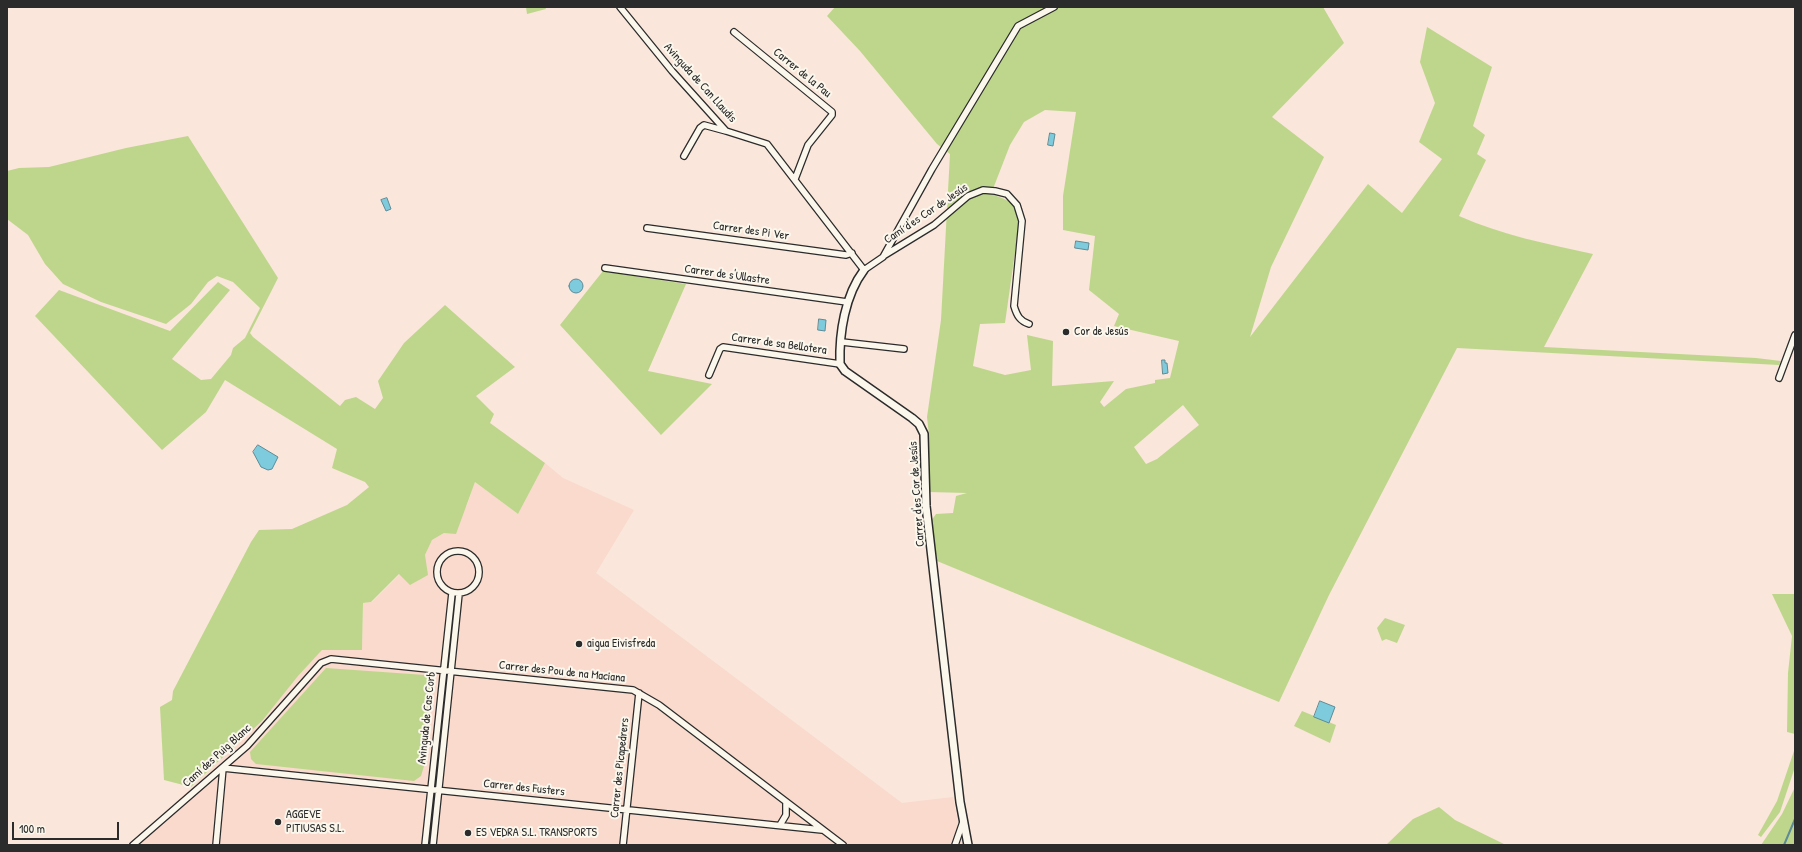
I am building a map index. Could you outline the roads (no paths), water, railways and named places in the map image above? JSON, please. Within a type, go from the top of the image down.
[{"type":"street","points":[[840,364],[847,302],[853,286],[864,270],[883,257],[949,141],[1018,26],[1054,7]]},
{"type":"street","name":"Avinguda de Can Llaudis","points":[[623,8],[672,71],[726,131],[767,144],[864,270]]},
{"type":"street","name":"Carrer de la Pau","points":[[734,32],[832,112],[832,115],[808,145],[795,179]]},
{"type":"street","points":[[684,156],[700,128],[704,125],[726,131]]},
{"type":"street","name":"Camí d'es Cor de Jesús","points":[[883,257],[934,225],[968,196],[983,190],[1006,194],[1017,205],[1022,221],[1014,306],[1016,314],[1022,322],[1029,324]]},
{"type":"street","name":"Carrer des Pi Ver","points":[[647,228],[846,255],[852,253]]},
{"type":"street","name":"Carrer de s'Ullastre","points":[[605,268],[847,302]]},
{"type":"street","points":[[1779,378],[1795,335]]},
{"type":"street","points":[[842,342],[904,349]]},
{"type":"street","name":"Carrer de sa Bellotera","points":[[709,375],[720,348],[723,347],[840,364]]},
{"type":"street","name":"Carrer d'es Cor de Jesús","points":[[840,364],[845,371],[912,418],[919,424],[924,434],[927,513],[963,822],[968,845]]},
{"type":"street","points":[[463,551],[474,558],[479,571],[478,577],[471,588],[459,594],[452,593],[440,584],[436,570],[443,557],[449,553],[463,551]]},
{"type":"street","name":"Avinguda de Cas Corb","points":[[425,845],[452,593]]},
{"type":"street","name":"Avinguda de Cas Corb","points":[[433,845],[459,594]]},
{"type":"street","name":"Carrer des Pou de na Maciana","points":[[326,660],[331,659],[443,672],[622,689],[639,693],[659,705],[843,845]]},
{"type":"street","name":"Camí des Puig Blanc","points":[[133,845],[247,746],[321,663],[326,660]]},
{"type":"street","name":"Carrer des Picapedrers","points":[[623,845],[639,693]]},
{"type":"street","points":[[216,845],[223,768]]},
{"type":"street","name":"Carrer des Fusters","points":[[223,768],[822,830]]},
{"type":"street","points":[[780,825],[786,815],[786,802]]},
{"type":"street","points":[[955,845],[963,822]]},
{"type":"street","points":[[831,845],[832,837]]},
{"type":"water","points":[[1050,133],[1055,134],[1053,146],[1048,145]]},
{"type":"water","points":[[387,198],[391,209],[386,211],[381,200]]},
{"type":"water","points":[[1076,241],[1089,243],[1088,250],[1075,248]]},
{"type":"water","points":[[573,279],[579,279],[583,283],[583,289],[579,293],[573,293],[569,289],[569,283]]},
{"type":"water","points":[[819,319],[826,320],[825,331],[818,330]]},
{"type":"water","points":[[1162,360],[1165,360],[1165,363],[1167,363],[1168,373],[1163,374]]},
{"type":"water","points":[[258,445],[278,457],[272,469],[268,470],[261,467],[253,452]]},
{"type":"water","points":[[1320,701],[1335,707],[1329,723],[1314,717]]},
{"type":"waterway","points":[[1784,845],[1795,819]]},
{"type":"place","name":"Cor de Jesús","points":[[1066,332]]},
{"type":"place","name":"aigua Eivisfreda","points":[[579,644]]},
{"type":"place","name":"AGGEVE PITIUSAS S.L.","points":[[278,822]]},
{"type":"place","name":"ES VEDRA S.L. TRANSPORTS","points":[[468,833]]}]
